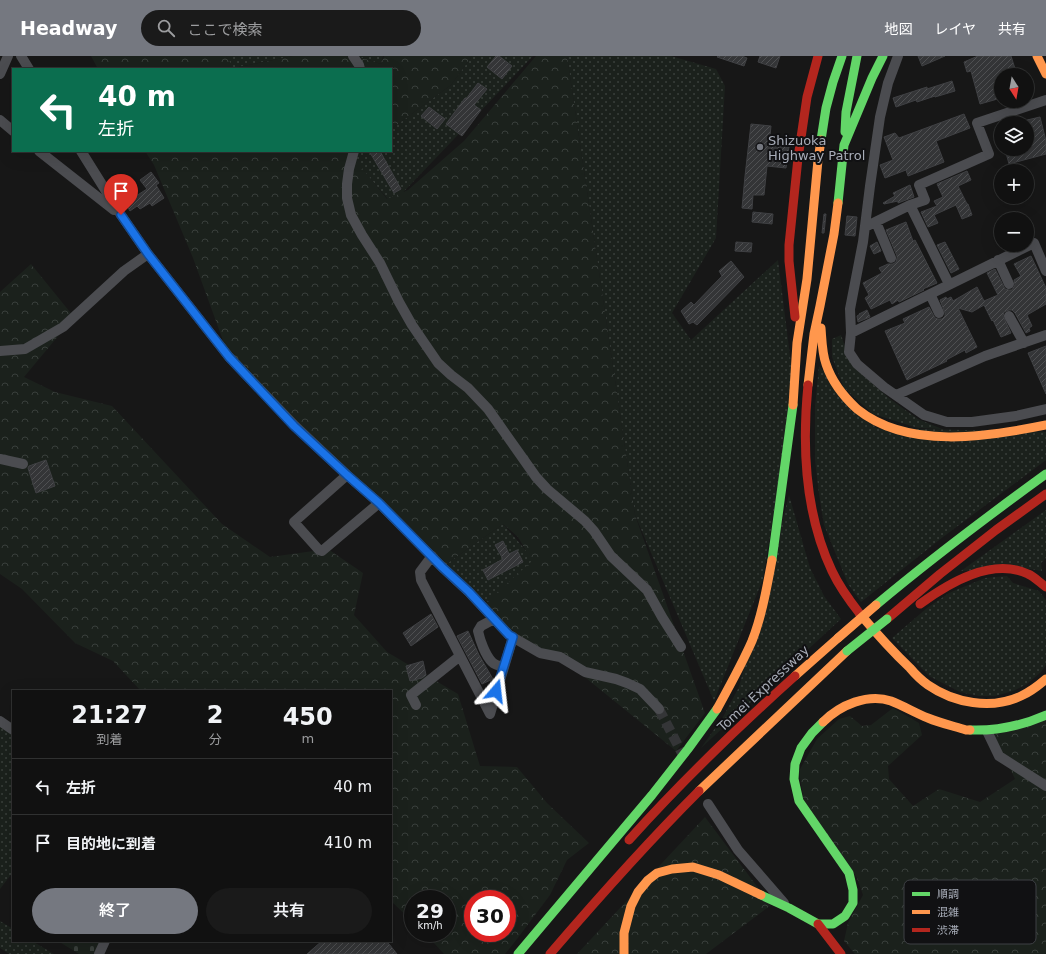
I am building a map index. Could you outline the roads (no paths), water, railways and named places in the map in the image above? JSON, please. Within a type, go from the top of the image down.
[{"type":"main road","points":[[797,343],[789,261],[789,245],[798,158],[807,97],[818,56]]},
{"type":"main road","points":[[807,97],[827,56]]},
{"type":"main road","points":[[518,954],[656,789],[714,714],[730,686],[752,640],[768,583],[773,557],[793,405],[797,343],[807,279],[818,160],[826,108],[842,56]]},
{"type":"main road","points":[[857,56],[846,112],[836,226],[813,334],[806,406],[807,469],[812,506],[822,547],[830,567],[843,591],[855,608],[904,664],[931,687],[956,699],[982,704],[998,703],[1012,700],[1026,694],[1046,679]]},
{"type":"main road","points":[[844,145],[857,117],[874,72],[883,56]]},
{"type":"main road","points":[[1038,56],[1046,74]]},
{"type":"main road","points":[[857,117],[869,63]]},
{"type":"main road","points":[[819,309],[823,350],[831,377],[848,401],[866,416],[875,421],[887,427],[907,432],[926,435],[956,436],[999,434],[1046,425]]},
{"type":"main road","points":[[793,405],[795,460]]},
{"type":"main road","name":"Tomei Expressway","points":[[622,847],[676,790],[791,679],[927,563],[1046,474]]},
{"type":"main road","points":[[860,652],[940,574],[996,530],[1046,494]]},
{"type":"main road","points":[[550,954],[607,888],[676,814],[847,651],[955,581],[982,571],[1006,569],[1018,571],[1029,574],[1046,587]]},
{"type":"main road","points":[[849,619],[870,641]]},
{"type":"main road","points":[[725,766],[760,740],[848,662]]},
{"type":"main road","points":[[908,680],[927,695]]},
{"type":"main road","points":[[818,924],[833,924],[845,916],[853,903],[853,890],[849,873],[799,801],[794,779],[795,764],[801,748],[812,733],[826,719],[841,708],[861,700],[874,699],[890,701],[929,719],[966,730],[987,732],[1033,721],[1046,715]]},
{"type":"main road","points":[[624,954],[624,933],[638,892],[648,880],[657,873],[672,868],[693,867],[719,875],[789,908],[818,924],[841,954]]},
{"type":"main road","points":[[528,954],[600,870]]},
{"type":"street","points":[[0,74],[8,56]]},
{"type":"street","points":[[21,56],[28,68]]},
{"type":"street","points":[[353,56],[360,68]]},
{"type":"street","points":[[898,56],[888,83],[880,117],[863,242],[850,309],[850,352],[857,364],[884,387],[924,416],[947,422],[972,422],[1046,410]]},
{"type":"street","points":[[865,227],[910,205],[925,200],[919,186],[989,154],[977,123],[1046,100]]},
{"type":"street","points":[[0,120],[12,130]]},
{"type":"street","points":[[40,152],[121,215]]},
{"type":"street","points":[[82,152],[121,215],[148,254],[229,357],[294,426],[379,503],[469,592],[509,635],[540,653],[560,657],[585,672],[627,683],[640,690],[659,709]]},
{"type":"street","points":[[354,152],[349,168],[347,184],[347,198],[351,216],[380,263],[412,325],[438,363],[468,388],[488,409],[546,489],[585,520],[611,556],[647,590],[681,647]]},
{"type":"street","points":[[910,205],[949,284]]},
{"type":"street","points":[[876,222],[891,258]]},
{"type":"street","points":[[850,333],[1034,243],[1046,271]]},
{"type":"street","points":[[0,351],[25,349],[63,327],[124,271],[148,254]]},
{"type":"street","points":[[998,260],[1009,284]]},
{"type":"street","points":[[930,294],[939,313]]},
{"type":"street","points":[[1010,316],[1024,343]]},
{"type":"street","points":[[896,395],[985,356],[1046,335]]},
{"type":"street","points":[[0,459],[23,464]]},
{"type":"street","points":[[347,475],[294,522],[319,550],[322,551],[379,503]]},
{"type":"street","points":[[432,556],[420,572],[421,580],[490,714],[513,637]]},
{"type":"street","points":[[494,619],[481,626],[478,631],[479,638],[490,661],[503,667]]},
{"type":"street","points":[[416,705],[411,695],[460,656]]},
{"type":"street","points":[[0,721],[12,729]]},
{"type":"street","points":[[987,732],[999,756],[1046,786]]},
{"type":"street","points":[[708,804],[738,850],[789,908]]},
{"type":"street","points":[[99,954],[105,942]]},
{"type":"tunnel","points":[[659,709],[685,759]]},
{"type":"place","name":"Shizuoka Highway Patrol","points":[[760,147]]}]
